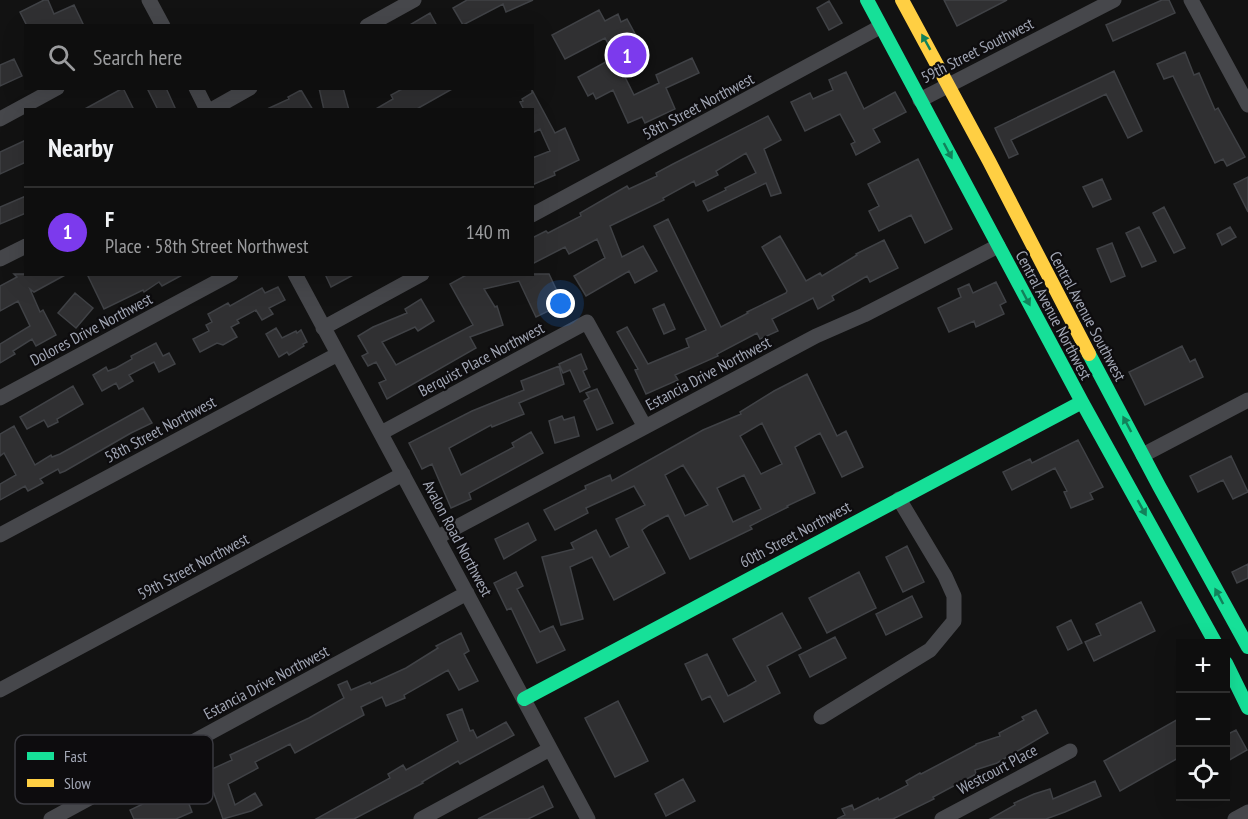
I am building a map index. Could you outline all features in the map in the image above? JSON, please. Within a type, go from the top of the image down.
[{"type":"main road","name":"Central Avenue Northwest","points":[[867,0],[1082,402],[1213,639]]},
{"type":"main road","name":"Central Avenue Southwest","points":[[902,0],[1143,455],[1248,647]]},
{"type":"main road","name":"60th Street Northwest","points":[[524,699],[1082,402]]},
{"type":"main road","points":[[1230,671],[1248,708]]},
{"type":"street","points":[[371,24],[414,0]]},
{"type":"street","name":"59th Street Southwest","points":[[920,100],[1114,0]]},
{"type":"street","points":[[1191,0],[1248,105]]},
{"type":"street","points":[[155,2],[162,24]]},
{"type":"street","name":"58th Street Northwest","points":[[534,214],[880,27]]},
{"type":"street","points":[[0,119],[53,90]]},
{"type":"street","points":[[197,90],[208,108]]},
{"type":"street","points":[[213,108],[246,90]]},
{"type":"street","name":"Estancia Drive Northwest","points":[[438,537],[816,336],[864,315],[998,246]]},
{"type":"street","points":[[0,260],[24,247]]},
{"type":"street","name":"Dolores Drive Northwest","points":[[0,398],[227,276]]},
{"type":"street","name":"Avalon Road Northwest","points":[[296,276],[588,819]]},
{"type":"street","points":[[323,328],[418,276]]},
{"type":"street","name":"Berquist Place Northwest","points":[[381,433],[587,322],[645,427]]},
{"type":"street","name":"58th Street Northwest","points":[[0,535],[338,354]]},
{"type":"street","points":[[1143,455],[1248,399]]},
{"type":"street","name":"59th Street Northwest","points":[[0,690],[403,474]]},
{"type":"street","points":[[821,717],[930,650],[954,621],[954,596],[945,576],[899,499]]},
{"type":"street","name":"Estancia Drive Northwest","points":[[206,735],[467,594]]},
{"type":"street","points":[[421,819],[550,749]]},
{"type":"street","name":"Westcourt Place","points":[[942,819],[1070,751]]},
{"type":"street","name":"Estancia Drive Northwest","points":[[51,819],[79,804]]},
{"type":"street","points":[[1235,819],[1248,812]]},
{"type":"building","points":[[48,0],[54,14],[74,5],[83,24],[26,24],[20,12]]},
{"type":"building","points":[[467,0],[533,0],[506,12],[503,4],[465,24],[462,24],[453,8]]},
{"type":"building","points":[[944,0],[1007,0],[957,26]]},
{"type":"building","points":[[1162,0],[1169,0],[1175,13],[1113,41],[1106,25]]},
{"type":"building","points":[[829,1],[842,23],[829,30],[817,8]]},
{"type":"building","points":[[599,10],[605,21],[618,14],[621,22],[627,19],[645,52],[640,54],[643,61],[629,68],[631,73],[625,77],[634,95],[659,83],[656,75],[692,58],[699,73],[666,88],[675,109],[645,123],[642,117],[628,123],[613,90],[596,99],[593,93],[588,96],[578,77],[615,57],[605,38],[565,59],[552,35]]},
{"type":"building","points":[[430,13],[436,24],[411,24]]},
{"type":"building","points":[[1185,52],[1194,75],[1199,73],[1215,110],[1218,108],[1245,157],[1227,166],[1223,159],[1215,163],[1173,76],[1164,79],[1157,64]]},
{"type":"building","points":[[14,59],[22,76],[0,86],[0,65]]},
{"type":"building","points":[[1114,71],[1142,131],[1128,138],[1106,94],[1011,140],[1018,154],[1009,158],[995,128]]},
{"type":"building","points":[[846,72],[864,109],[895,92],[906,112],[873,129],[880,142],[856,155],[851,144],[855,142],[840,114],[805,131],[791,102],[810,93],[813,99],[833,90],[829,80]]},
{"type":"building","points":[[119,90],[124,90],[133,108],[87,108]]},
{"type":"building","points":[[148,90],[167,90],[175,108],[157,108]]},
{"type":"building","points":[[301,90],[312,108],[269,108],[289,99],[288,97]]},
{"type":"building","points":[[319,90],[344,90],[348,108],[324,108]]},
{"type":"building","points":[[400,90],[450,90],[419,108],[377,108],[393,99],[391,95]]},
{"type":"building","points":[[532,90],[555,133],[565,128],[579,160],[554,172],[555,175],[534,184],[534,157],[550,151],[540,129],[534,132],[534,108],[523,108],[520,102],[532,93]]},
{"type":"building","points":[[768,116],[781,140],[764,149],[781,193],[771,196],[766,183],[708,211],[703,201],[756,173],[746,153],[716,171],[718,175],[696,186],[694,181],[663,198],[664,200],[610,226],[622,257],[643,246],[657,271],[635,283],[629,271],[586,296],[574,276],[605,258],[597,239],[569,254],[565,247],[534,263],[534,237],[546,231],[548,233],[581,216],[580,213],[627,186],[629,189],[657,176],[656,173]]},
{"type":"building","points":[[24,141],[24,163],[0,174],[0,152]]},
{"type":"building","points":[[918,159],[952,229],[925,243],[911,215],[879,231],[869,211],[879,206],[868,184]]},
{"type":"building","points":[[1248,177],[1248,212],[1234,184]]},
{"type":"building","points":[[1102,179],[1111,199],[1093,207],[1083,187]]},
{"type":"building","points":[[24,197],[24,214],[0,224],[0,207]]},
{"type":"building","points":[[1164,207],[1185,248],[1174,253],[1153,213]]},
{"type":"building","points":[[668,219],[721,327],[786,293],[787,291],[762,247],[780,236],[806,281],[820,273],[822,276],[856,254],[884,240],[898,268],[870,282],[867,276],[832,296],[834,300],[818,309],[813,298],[772,319],[778,331],[760,339],[757,333],[717,354],[718,356],[675,375],[678,380],[646,394],[635,370],[638,369],[617,332],[627,327],[648,364],[689,347],[686,339],[706,330],[654,226]]},
{"type":"building","points":[[1139,227],[1156,261],[1142,267],[1126,233]]},
{"type":"building","points":[[1230,227],[1236,237],[1222,245],[1217,234]]},
{"type":"building","points":[[1112,243],[1125,276],[1111,282],[1097,249]]},
{"type":"building","points":[[14,274],[63,276],[34,292],[30,289],[40,312],[43,310],[56,335],[36,346],[32,339],[0,363],[0,344],[30,326],[18,301],[0,311],[0,286],[17,277]]},
{"type":"building","points":[[549,274],[563,304],[536,317],[519,281],[484,289],[495,307],[497,306],[503,325],[470,337],[476,348],[387,399],[379,383],[386,380],[376,362],[368,366],[362,356],[368,353],[358,336],[407,313],[405,309],[421,299],[434,321],[418,331],[415,327],[382,342],[396,365],[473,325],[450,284],[464,276]]},
{"type":"building","points":[[88,276],[180,276],[162,286],[159,282],[144,292],[143,290],[104,309]]},
{"type":"building","points":[[326,276],[351,276],[331,287]]},
{"type":"building","points":[[996,282],[1006,302],[1000,305],[1004,314],[976,327],[974,321],[949,332],[938,308],[961,297],[958,289],[969,284],[973,293]]},
{"type":"building","points":[[278,287],[285,300],[269,308],[273,314],[262,320],[256,310],[237,320],[239,323],[231,327],[237,337],[223,345],[217,343],[200,352],[193,339],[209,331],[206,325],[212,322],[208,314],[228,303],[230,306],[262,288],[265,293]]},
{"type":"building","points":[[75,293],[93,308],[76,328],[58,313]]},
{"type":"building","points":[[664,304],[675,329],[664,334],[653,309]]},
{"type":"building","points":[[276,328],[282,338],[301,330],[307,342],[289,355],[287,352],[279,357],[266,334]]},
{"type":"building","points":[[156,343],[163,356],[169,353],[175,364],[159,372],[154,362],[129,375],[133,381],[119,389],[116,383],[102,391],[93,375],[106,367],[108,371],[116,368],[132,359],[131,356]]},
{"type":"building","points":[[1182,346],[1190,362],[1195,359],[1203,377],[1145,405],[1129,372]]},
{"type":"building","points":[[581,354],[587,369],[583,371],[590,387],[580,392],[570,370],[563,373],[559,364]]},
{"type":"building","points":[[559,366],[564,384],[519,403],[524,414],[492,427],[491,425],[449,448],[461,475],[514,447],[512,443],[531,432],[543,453],[469,493],[471,499],[451,508],[432,464],[422,469],[409,443],[472,411],[524,390],[521,381]]},
{"type":"building","points":[[807,374],[837,436],[846,431],[863,467],[842,477],[820,433],[795,447],[815,493],[750,526],[752,529],[690,559],[668,515],[642,530],[665,573],[614,600],[592,557],[570,567],[583,619],[561,625],[542,557],[574,549],[571,543],[596,530],[610,557],[629,547],[616,519],[645,505],[634,486],[586,508],[588,513],[555,530],[544,510],[586,489],[585,486],[610,475],[612,481],[703,430],[741,414],[740,412]],"holes":[[[762,423],[782,464],[761,474],[740,436]],[[683,465],[708,505],[685,516],[665,475]],[[744,475],[761,509],[733,522],[717,488]]]},
{"type":"building","points":[[73,386],[83,404],[48,427],[44,420],[27,429],[20,417]]},
{"type":"building","points":[[597,389],[613,423],[597,430],[584,401],[589,398],[586,393]]},
{"type":"building","points":[[143,408],[152,423],[65,471],[60,473],[58,469],[40,479],[43,483],[28,491],[25,486],[0,500],[0,484],[16,475],[4,453],[0,456],[0,434],[14,426],[35,465],[51,455],[52,457],[60,454]]},
{"type":"building","points":[[562,416],[564,420],[574,417],[579,436],[555,443],[549,421]]},
{"type":"building","points":[[1078,440],[1103,487],[1090,493],[1093,499],[1071,508],[1064,492],[1067,491],[1055,468],[1012,490],[1003,472],[1030,459],[1032,463]]},
{"type":"building","points":[[1231,456],[1248,492],[1233,499],[1223,480],[1198,492],[1190,476]]},
{"type":"building","points":[[528,523],[536,540],[504,559],[495,539]]},
{"type":"building","points":[[907,546],[924,582],[903,592],[886,557]]},
{"type":"building","points":[[1248,564],[1248,578],[1237,583],[1232,572]]},
{"type":"building","points":[[516,572],[523,586],[517,589],[540,632],[553,626],[565,650],[537,663],[511,608],[507,610],[494,583]]},
{"type":"building","points":[[859,572],[876,608],[827,633],[809,598]]},
{"type":"building","points":[[912,596],[922,617],[886,635],[876,614]]},
{"type":"building","points":[[1141,602],[1155,631],[1094,661],[1085,642],[1101,635],[1096,624]]},
{"type":"building","points":[[782,613],[801,648],[767,666],[780,693],[724,722],[710,696],[702,700],[685,664],[707,654],[728,696],[746,687],[756,681],[733,639]]},
{"type":"building","points":[[1071,620],[1082,643],[1068,650],[1057,627]]},
{"type":"building","points":[[461,633],[469,651],[464,654],[478,681],[459,690],[448,670],[404,695],[405,698],[386,706],[382,697],[361,707],[364,715],[295,753],[290,744],[255,762],[258,768],[228,784],[235,805],[255,793],[262,805],[251,811],[223,819],[213,791],[213,769],[232,760],[230,755],[309,718],[344,698],[338,685],[347,681],[351,690],[370,682],[371,684],[406,668],[438,648],[436,646]]},
{"type":"building","points":[[835,637],[846,658],[810,677],[799,655]]},
{"type":"building","points":[[618,701],[648,761],[615,777],[585,718]]},
{"type":"building","points":[[462,709],[470,731],[473,730],[477,738],[506,722],[514,735],[460,764],[458,761],[423,783],[354,819],[316,819],[390,778],[388,774],[403,765],[406,770],[458,741],[447,715]]},
{"type":"building","points":[[1036,710],[1048,733],[997,763],[975,770],[976,774],[933,797],[934,799],[893,819],[837,819],[845,815],[842,809],[852,805],[854,810],[878,798],[879,800],[908,785],[906,781],[920,773],[976,744],[1000,736],[999,733],[1024,720],[1022,717]]},
{"type":"building","points":[[1176,720],[1176,759],[1120,791],[1104,761]]},
{"type":"building","points":[[1236,730],[1247,750],[1230,760],[1230,747],[1230,733]]},
{"type":"building","points":[[683,779],[695,801],[666,816],[655,794]]},
{"type":"building","points":[[1095,781],[1101,796],[1046,819],[990,819],[1015,805],[1014,803],[1034,794],[1050,789],[1053,799]]},
{"type":"building","points":[[543,786],[553,807],[528,819],[478,819]]},
{"type":"building","points":[[143,804],[189,804],[192,812],[176,819],[134,819],[130,810]]},
{"type":"traffic: fast","points":[[867,0],[1082,402],[1213,639]]},
{"type":"traffic: fast","points":[[1089,354],[1248,647]]},
{"type":"traffic: fast","points":[[524,699],[1082,402]]},
{"type":"traffic: fast","points":[[1230,671],[1248,708]]},
{"type":"traffic: slow","points":[[902,0],[1089,354]]},
{"type":"place","name":"F","points":[[627,55]]}]
